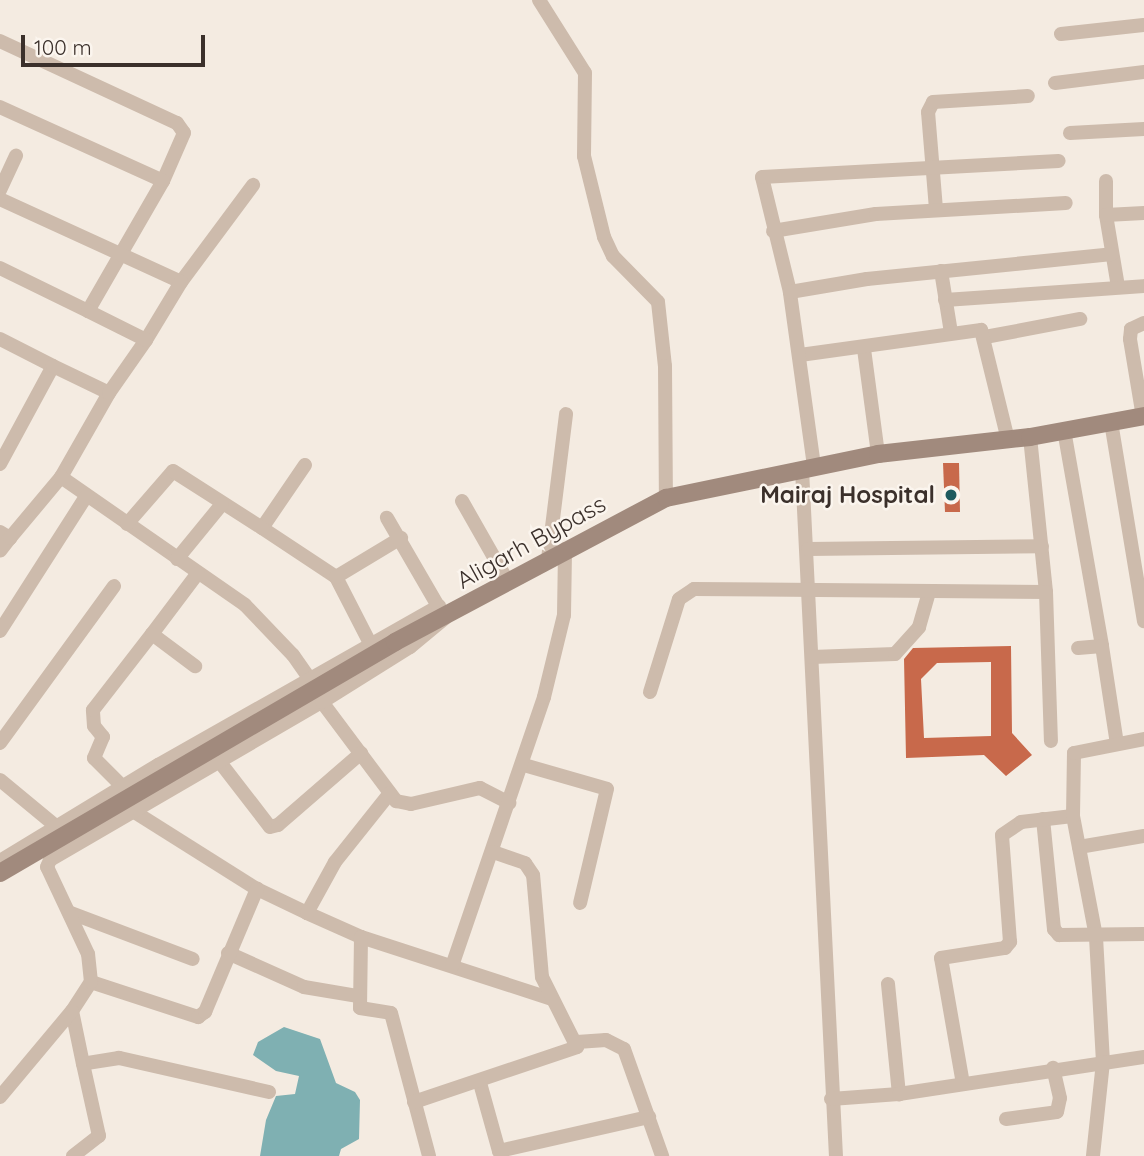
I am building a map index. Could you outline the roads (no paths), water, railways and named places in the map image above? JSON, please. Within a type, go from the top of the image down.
[{"type":"main road","name":"Aligarh Bypass","points":[[0,873],[442,612],[508,582],[565,549],[666,498],[878,454],[1030,437],[1143,416]]},
{"type":"street","points":[[539,0],[585,73],[584,156],[604,237],[613,256],[658,302],[665,366],[666,498]]},
{"type":"street","points":[[1061,34],[1144,25]]},
{"type":"street","points":[[0,41],[177,123],[183,139],[163,181],[88,311]]},
{"type":"street","points":[[1055,83],[1144,72]]},
{"type":"street","points":[[936,209],[928,112],[933,102],[1028,96]]},
{"type":"street","points":[[0,107],[163,181]]},
{"type":"street","points":[[1070,134],[1144,129]]},
{"type":"street","points":[[0,190],[16,155]]},
{"type":"street","points":[[836,1156],[831,1099],[808,593],[808,468],[800,355],[790,292],[762,177],[1059,161]]},
{"type":"street","points":[[1106,181],[1106,215],[1118,287]]},
{"type":"street","points":[[0,551],[5,535],[61,477],[108,393],[146,340],[181,282],[253,185]]},
{"type":"street","points":[[0,199],[181,282]]},
{"type":"street","points":[[774,231],[876,214],[1066,203]]},
{"type":"street","points":[[1106,215],[1144,213]]},
{"type":"street","points":[[790,292],[942,271],[1112,254]]},
{"type":"street","points":[[0,268],[146,340]]},
{"type":"street","points":[[942,271],[951,334]]},
{"type":"street","points":[[946,300],[1144,286]]},
{"type":"street","points":[[985,337],[1080,318]]},
{"type":"street","points":[[1143,416],[1130,339],[1131,328],[1144,323]]},
{"type":"street","points":[[800,355],[864,349],[978,329],[985,337],[1008,440]]},
{"type":"street","points":[[0,340],[108,393]]},
{"type":"street","points":[[864,349],[878,454]]},
{"type":"street","points":[[0,464],[53,366]]},
{"type":"street","points":[[548,559],[566,414]]},
{"type":"street","points":[[1111,422],[1144,621]]},
{"type":"street","points":[[1064,430],[1118,744]]},
{"type":"street","points":[[1030,437],[1046,592],[1051,741]]},
{"type":"street","points":[[262,528],[305,465]]},
{"type":"street","points":[[127,524],[173,471],[335,577],[371,645]]},
{"type":"street","points":[[61,477],[198,573],[270,628],[311,681]]},
{"type":"street","points":[[0,631],[87,495]]},
{"type":"street","points":[[462,501],[508,582]]},
{"type":"street","points":[[177,559],[222,504]]},
{"type":"street","points":[[387,518],[442,612]]},
{"type":"street","points":[[335,577],[401,538]]},
{"type":"street","points":[[808,549],[1042,545]]},
{"type":"street","points":[[452,965],[524,765],[564,615],[565,549]]},
{"type":"street","points":[[123,787],[94,758],[103,737],[94,726],[93,710],[198,573]]},
{"type":"street","points":[[0,743],[114,586]]},
{"type":"street","points":[[650,692],[684,592],[1046,592]]},
{"type":"street","points":[[813,657],[895,654],[919,627],[929,593]]},
{"type":"street","points":[[0,861],[371,645],[442,612]]},
{"type":"street","points":[[0,1097],[72,1011],[91,982],[88,954],[71,913],[47,874],[50,860],[322,702],[410,647],[442,612]]},
{"type":"street","points":[[152,634],[195,666]]},
{"type":"street","points":[[1078,649],[1102,646]]},
{"type":"street","points":[[322,702],[396,801],[411,804],[480,788],[509,803]]},
{"type":"street","points":[[1093,1156],[1103,1062],[1096,937],[1073,816],[1074,753],[1144,739]]},
{"type":"street","points":[[219,761],[270,827],[278,825],[361,753]]},
{"type":"street","points":[[524,765],[607,789],[580,903]]},
{"type":"street","points":[[0,780],[57,827]]},
{"type":"street","points":[[307,913],[335,862],[390,793]]},
{"type":"street","points":[[133,811],[257,889],[307,913],[361,937],[552,999]]},
{"type":"street","points":[[963,1084],[941,958],[1005,948],[1010,942],[1002,835],[1021,822],[1073,816]]},
{"type":"street","points":[[1043,819],[1054,929],[1059,935],[1096,937],[1144,934]]},
{"type":"street","points":[[1079,847],[1144,836]]},
{"type":"street","points":[[414,1102],[574,1051],[577,1042],[552,999],[536,947],[533,875],[525,863],[493,852]]},
{"type":"street","points":[[91,982],[198,1017],[205,1012],[257,889]]},
{"type":"street","points":[[71,913],[193,959]]},
{"type":"street","points":[[361,937],[358,996],[362,1012],[391,1013],[429,1156]]},
{"type":"street","points":[[228,953],[304,987],[358,996]]},
{"type":"street","points":[[888,984],[899,1094]]},
{"type":"street","points":[[72,1011],[99,1136],[73,1156]]},
{"type":"street","points":[[577,1042],[607,1041],[624,1049],[662,1156]]},
{"type":"street","points":[[831,1099],[899,1094],[1144,1057]]},
{"type":"street","points":[[83,1064],[118,1058],[269,1092]]},
{"type":"street","points":[[1006,1119],[1057,1112],[1060,1098],[1053,1069]]},
{"type":"street","points":[[480,1083],[499,1151],[649,1117]]},
{"type":"water","points":[[284,1027],[320,1039],[336,1083],[355,1092],[360,1100],[359,1139],[341,1149],[339,1156],[260,1156],[266,1120],[276,1096],[295,1094],[299,1076],[276,1071],[253,1055],[258,1042]]},
{"type":"place","name":"Mairaj Hospital","points":[[951,495]]}]
